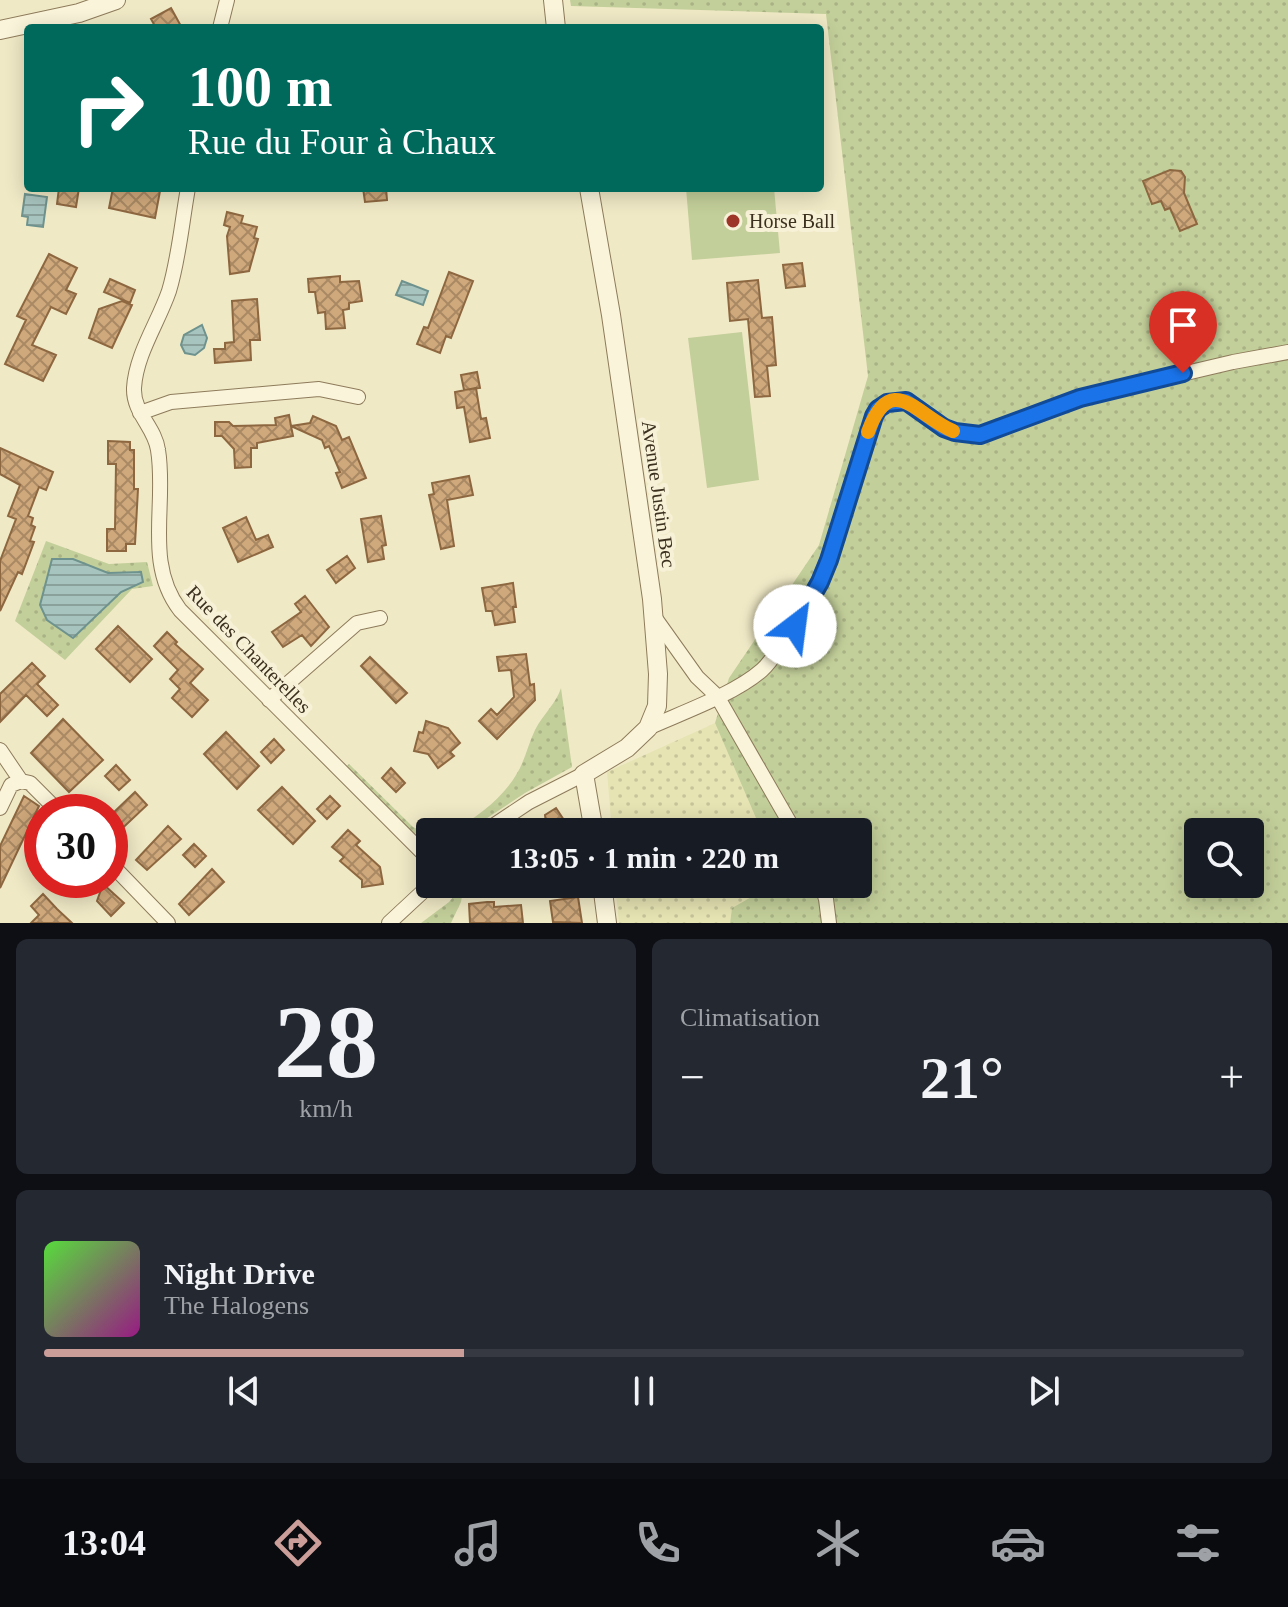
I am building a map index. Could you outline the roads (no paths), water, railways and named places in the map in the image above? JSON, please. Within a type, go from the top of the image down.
[{"type":"street","points":[[28,24],[116,0]]},
{"type":"street","points":[[221,24],[227,0]]},
{"type":"street","points":[[553,0],[556,24]]},
{"type":"street","points":[[0,30],[24,25]]},
{"type":"street","name":"Rue des Chanterelles","points":[[187,192],[169,289],[137,369],[135,403],[157,444],[160,462],[159,556],[168,595],[416,846]]},
{"type":"street","name":"Avenue Justin Bec","points":[[590,192],[611,315],[655,618],[657,706],[648,728]]},
{"type":"street","points":[[505,818],[627,748],[648,728],[717,696],[761,671],[809,604],[829,560],[874,416],[887,403],[906,401],[944,428],[980,435],[1080,398],[1288,352]]},
{"type":"street","points":[[140,413],[171,402],[319,389],[358,397]]},
{"type":"street","points":[[269,700],[357,623],[380,618]]},
{"type":"street","points":[[655,618],[697,677],[717,696],[787,818]]},
{"type":"street","points":[[0,750],[21,781]]},
{"type":"street","points":[[584,774],[592,818]]},
{"type":"street","points":[[0,808],[11,785],[21,781],[30,783],[41,794]]},
{"type":"street","points":[[128,882],[168,923]]},
{"type":"street","points":[[389,923],[416,898]]},
{"type":"street","points":[[604,898],[607,923]]},
{"type":"street","points":[[826,898],[829,923]]},
{"type":"water","points":[[25,194],[47,197],[43,227],[27,225],[28,217],[22,216]]},
{"type":"water","points":[[402,281],[428,291],[423,305],[396,295]]},
{"type":"water","points":[[202,325],[207,338],[204,348],[195,355],[185,353],[181,345],[184,335]]},
{"type":"water","points":[[52,559],[73,559],[108,573],[141,572],[143,582],[121,592],[73,638],[47,620],[40,605]]},
{"type":"place","name":"Horse Ball","points":[[733,221]]}]
